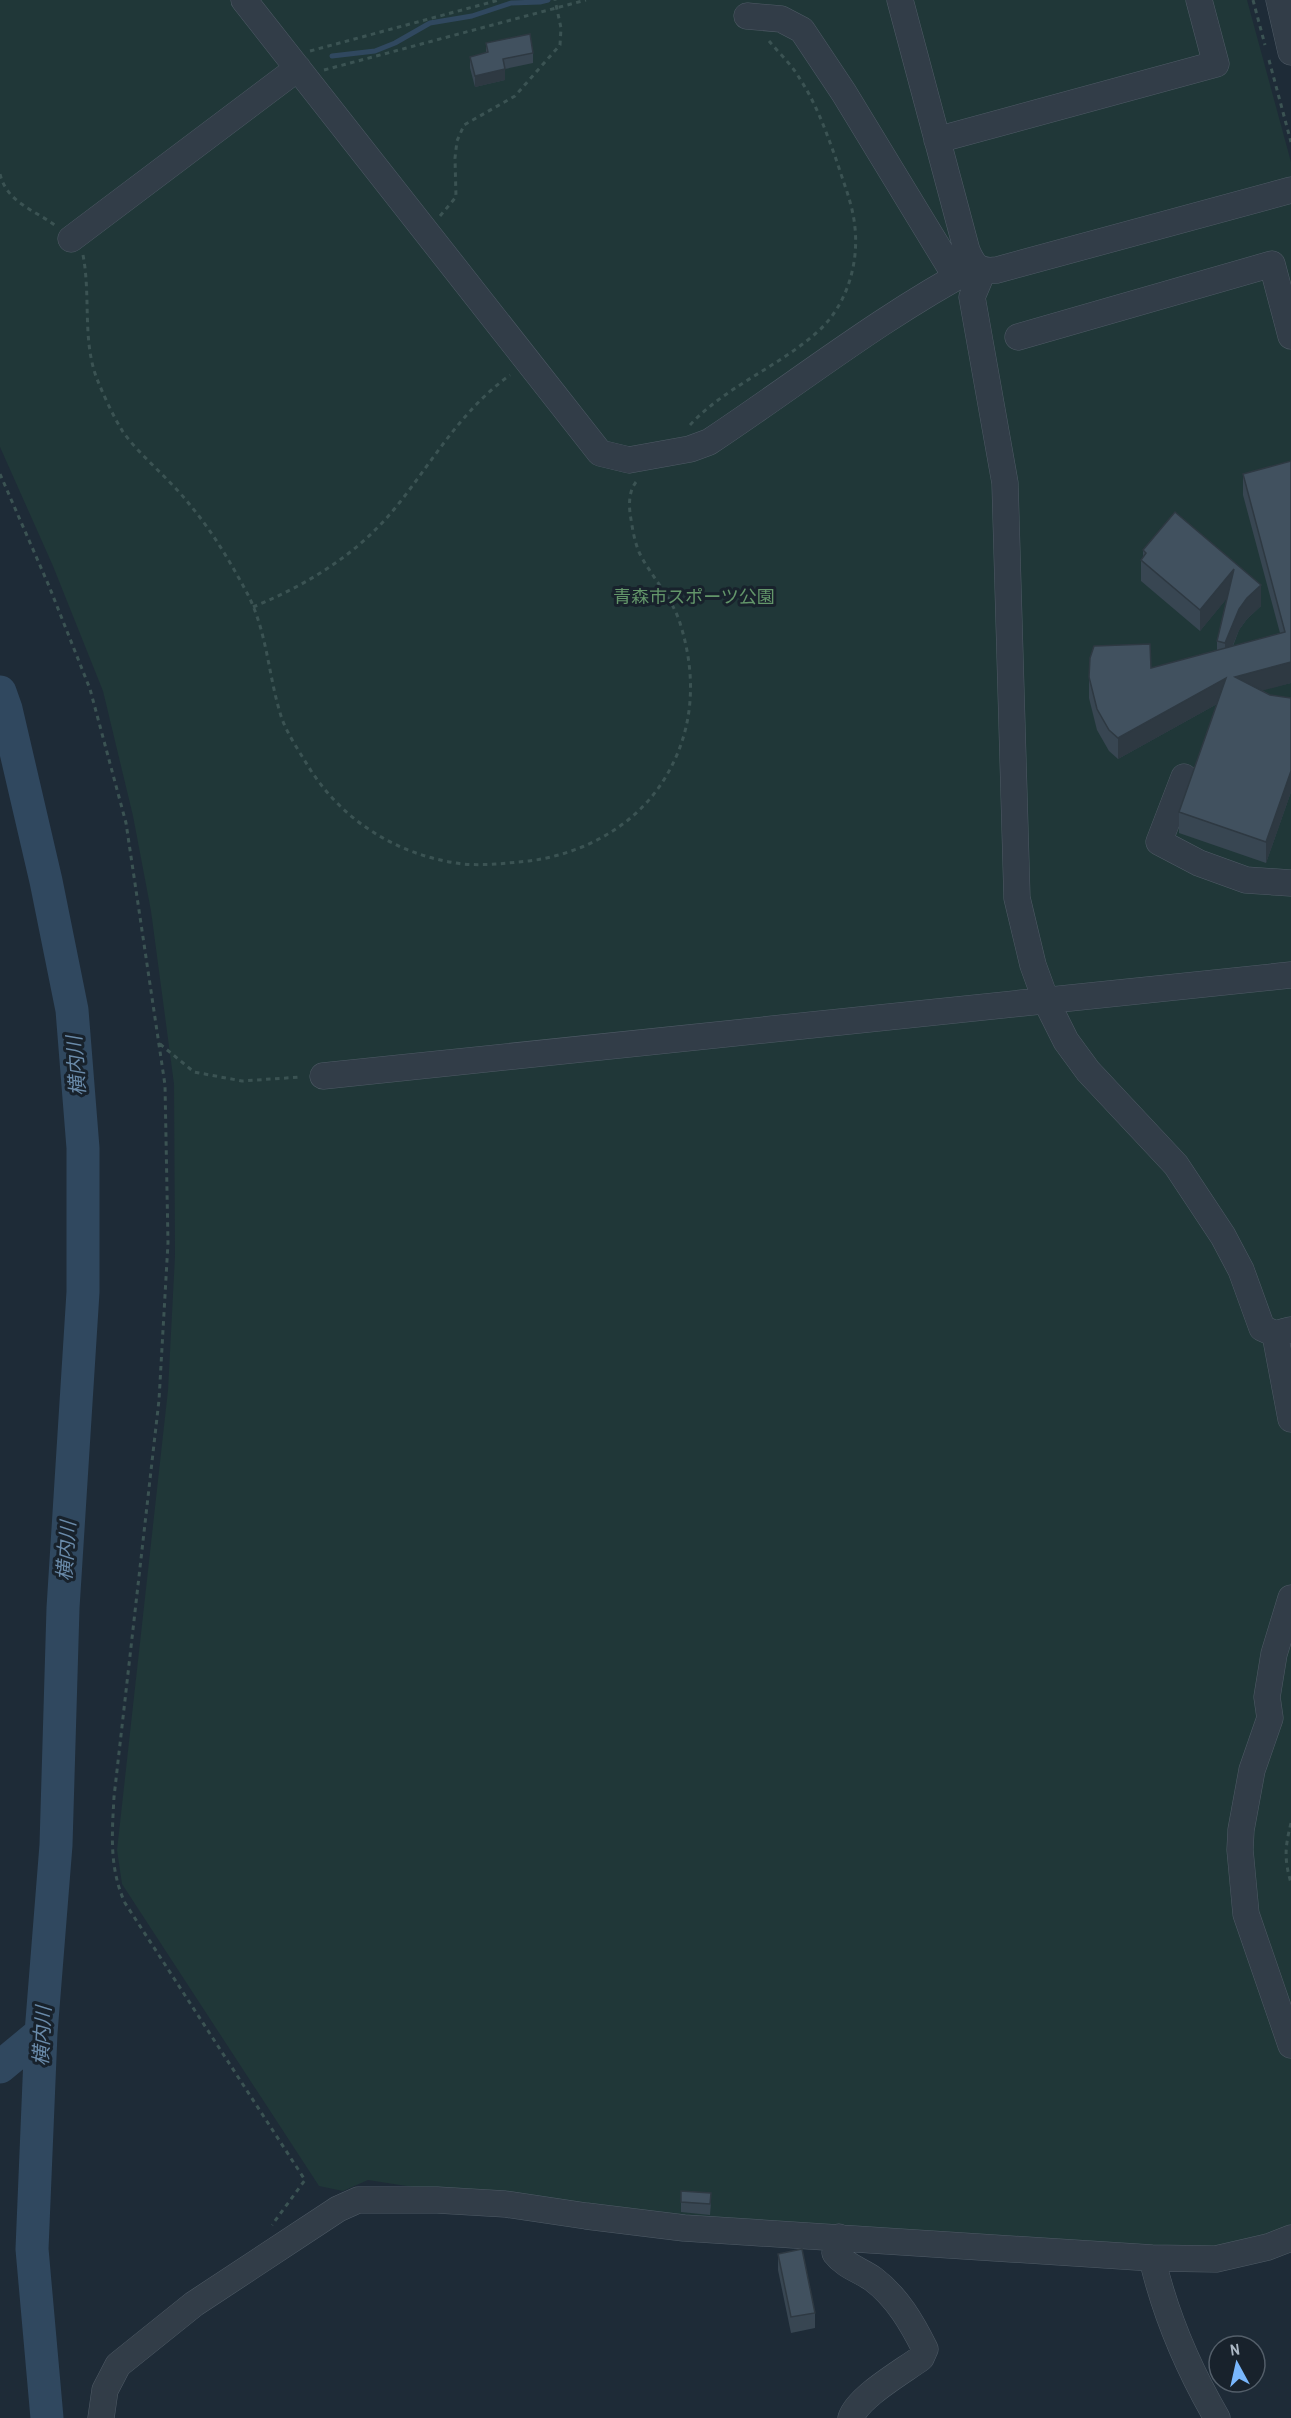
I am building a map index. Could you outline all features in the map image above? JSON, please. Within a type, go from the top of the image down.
[{"type":"street","points":[[244,0],[600,453],[629,460],[690,449],[709,442],[934,289],[971,272],[997,270],[1291,190]]},
{"type":"street","points":[[900,0],[967,251],[972,297],[1005,483],[1017,898],[1033,965],[1046,1001],[1066,1041],[1088,1071],[1182,1173],[1223,1236],[1241,1270],[1262,1328],[1283,1332],[1291,1419]]},
{"type":"street","points":[[937,140],[1216,64],[1199,0]]},
{"type":"street","points":[[1279,0],[1291,52]]},
{"type":"street","points":[[747,16],[781,19],[802,30],[971,272]]},
{"type":"street","points":[[71,239],[296,66]]},
{"type":"street","points":[[1018,337],[1272,264],[1291,336]]},
{"type":"street","points":[[1184,777],[1159,842],[1199,863],[1246,880],[1291,883]]},
{"type":"street","points":[[323,1076],[1291,975]]},
{"type":"street","points":[[1291,1598],[1275,1654],[1267,1697],[1270,1718],[1252,1770],[1240,1850],[1246,1914],[1291,2045]]},
{"type":"street","points":[[100,2415],[105,2390],[118,2365],[194,2304],[338,2208],[358,2200],[437,2200],[505,2204],[684,2228],[1152,2258],[1216,2259],[1268,2247],[1291,2238]]},
{"type":"street","points":[[839,2237],[835,2253],[841,2261],[872,2278],[892,2294],[925,2349],[921,2358],[862,2401],[851,2418]]},
{"type":"street","points":[[1152,2258],[1172,2322],[1203,2394],[1217,2418]]},
{"type":"path","points":[[296,66],[499,0]]},
{"type":"path","points":[[424,229],[445,212],[456,197],[454,158],[457,141],[464,125],[515,96],[561,45],[561,28],[555,0]]},
{"type":"path","points":[[296,66],[586,0]]},
{"type":"path","points":[[1253,0],[1291,142]]},
{"type":"path","points":[[661,454],[696,418],[814,335],[831,318],[851,276],[855,228],[851,207],[825,128],[799,77],[747,16]]},
{"type":"path","points":[[0,174],[10,195],[25,208],[54,224],[71,239],[83,256],[87,279],[88,343],[96,376],[108,404],[124,433],[190,504],[210,531],[254,607],[268,652],[283,720],[298,751],[317,781],[344,812],[372,833],[401,847],[463,864],[497,864],[549,858],[578,849],[603,837],[633,817],[656,792],[666,777],[682,743],[690,714],[692,681],[678,617],[638,549],[632,527],[630,506],[631,488],[637,480]]},
{"type":"path","points":[[254,607],[296,587],[349,555],[399,503],[461,419],[486,392],[528,362]]},
{"type":"path","points":[[0,474],[49,586],[90,689],[126,823],[165,1085],[168,1243],[159,1400],[118,1761],[111,1847],[114,1876],[125,1903],[305,2180],[267,2232]]},
{"type":"path","points":[[159,1042],[194,1072],[242,1081],[323,1076]]},
{"type":"path","points":[[1291,1823],[1285,1847],[1286,1868],[1291,1883]]},
{"type":"green space","name":"青森市スポーツ公園","points":[[0,0],[1247,0],[1291,162],[1291,2227],[1210,2250],[723,2222],[368,2180],[343,2191],[319,2186],[122,1884],[117,1850],[168,1390],[175,1256],[174,1084],[151,911],[133,816],[103,691],[53,566],[0,447]]},
{"type":"building","points":[[530,34],[533,53],[503,59],[505,69],[475,76],[470,57],[488,52],[486,43]]},
{"type":"building","points":[[1291,461],[1291,662],[1235,677],[1270,695],[1291,698],[1291,771],[1266,842],[1179,812],[1226,678],[1118,738],[1109,730],[1097,709],[1089,677],[1090,658],[1094,646],[1150,644],[1151,668],[1285,632],[1243,474]]},
{"type":"building","points":[[1175,512],[1261,585],[1239,609],[1225,643],[1217,641],[1234,569],[1200,610],[1141,560],[1146,553],[1143,550]]},
{"type":"building","points":[[681,2191],[711,2193],[710,2204],[681,2202]]},
{"type":"building","points":[[802,2249],[815,2313],[791,2317],[778,2254]]},
{"type":"waterway","points":[[332,56],[375,51],[395,43],[430,23],[472,16],[511,3],[548,0]]},
{"type":"waterway","name":"横内川","points":[[0,692],[6,709],[46,881],[72,1010],[83,1148],[83,1292],[63,1608],[56,1845],[41,2033],[32,2249],[47,2418]]},
{"type":"waterway","points":[[0,2067],[41,2033]]}]
